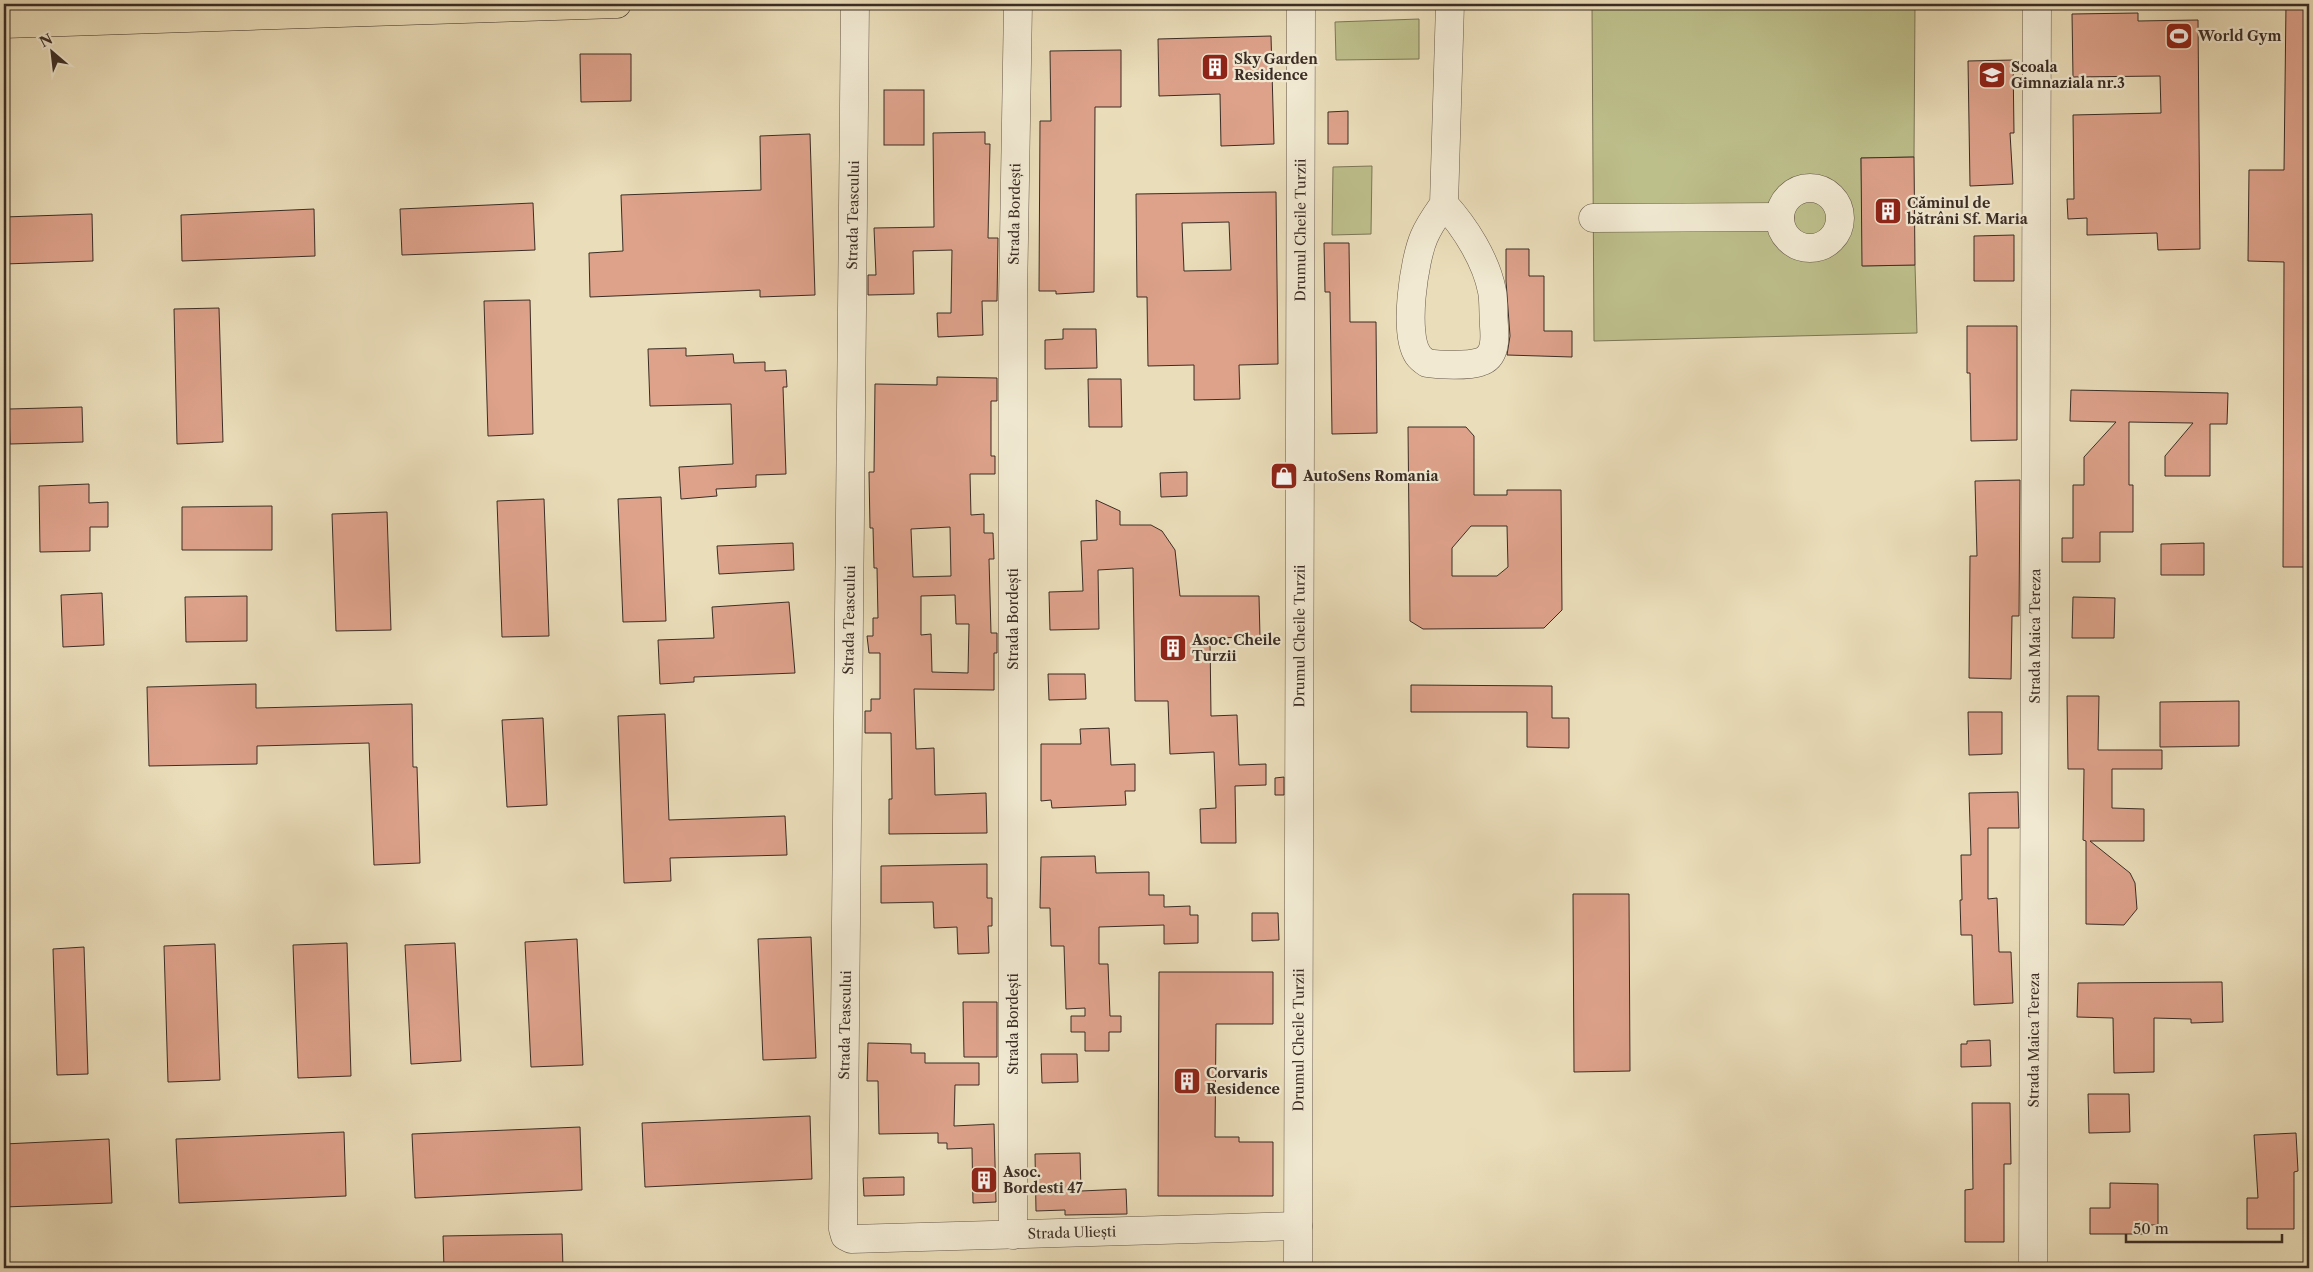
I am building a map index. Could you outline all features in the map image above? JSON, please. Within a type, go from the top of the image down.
[{"type":"main road","points":[[4,24],[617,4]]},
{"type":"street","name":"Strada Teascului","points":[[845,1236],[843,1229],[855,4]]},
{"type":"street","name":"Strada Bordești","points":[[1013,1235],[1013,298],[1018,4]]},
{"type":"street","name":"Drumul Cheile Turzii","points":[[1298,1268],[1301,4]]},
{"type":"street","points":[[1444,204],[1462,227],[1474,249],[1487,276],[1492,292],[1495,340],[1488,357],[1480,363],[1426,363],[1418,355],[1414,343],[1412,302],[1415,268],[1424,235],[1444,204],[1450,4]]},
{"type":"street","name":"Strada Maica Tereza","points":[[2033,1268],[2037,4]]},
{"type":"street","points":[[1593,218],[1780,217]]},
{"type":"street","name":"Strada Uliești","points":[[845,1236],[851,1239],[1298,1226]]},
{"type":"green space","points":[[1915,4],[1914,157],[1861,158],[1863,266],[1915,265],[1917,333],[1594,341],[1592,5]]},
{"type":"green space","points":[[1419,19],[1419,59],[1336,60],[1335,22]]},
{"type":"green space","points":[[1372,166],[1371,234],[1332,235],[1333,167]]},
{"type":"building","points":[[2286,4],[2309,4],[2308,567],[2283,567],[2284,262],[2248,261],[2249,170],[2284,170]]},
{"type":"building","points":[[2138,13],[2138,21],[2198,20],[2200,249],[2158,250],[2157,233],[2087,235],[2087,218],[2068,219],[2067,199],[2074,199],[2073,115],[2161,113],[2160,76],[2073,77],[2072,14]]},
{"type":"building","name":"Sky Garden Residence","points":[[1271,36],[1274,144],[1221,146],[1220,94],[1159,96],[1158,39]]},
{"type":"building","points":[[1121,50],[1121,107],[1095,107],[1094,292],[1056,294],[1056,291],[1039,291],[1040,121],[1051,121],[1050,51]]},
{"type":"building","points":[[580,54],[631,54],[631,101],[581,102]]},
{"type":"building","points":[[2013,60],[2014,133],[2010,133],[2013,184],[1970,186],[1968,61]]},
{"type":"building","points":[[884,90],[924,90],[924,145],[884,145]]},
{"type":"building","points":[[1348,111],[1348,144],[1328,144],[1328,112]]},
{"type":"building","points":[[985,132],[985,144],[990,144],[988,238],[998,238],[997,301],[982,301],[983,335],[938,337],[937,313],[951,313],[952,250],[913,251],[914,294],[868,295],[868,275],[876,275],[874,228],[934,227],[933,133]]},
{"type":"building","points":[[810,134],[815,295],[760,297],[760,290],[590,297],[589,253],[623,251],[621,195],[761,190],[760,136]]},
{"type":"building","name":"Căminul de bătrâni Sf. Maria","points":[[1914,157],[1915,265],[1862,266],[1861,158]]},
{"type":"building","points":[[1276,192],[1278,364],[1239,365],[1240,399],[1194,400],[1194,365],[1148,366],[1147,297],[1137,297],[1136,194]],"holes":[[[1229,222],[1231,270],[1184,271],[1182,223]]]},
{"type":"building","points":[[533,203],[535,250],[402,255],[400,209]]},
{"type":"building","points":[[314,209],[315,256],[182,261],[181,215]]},
{"type":"building","points":[[92,214],[93,261],[4,264],[4,217]]},
{"type":"building","points":[[2014,235],[2014,281],[1974,281],[1974,236]]},
{"type":"building","points":[[1324,243],[1349,243],[1350,322],[1376,322],[1377,433],[1332,434],[1330,292],[1325,292]]},
{"type":"building","points":[[1506,249],[1529,249],[1529,276],[1544,276],[1544,331],[1572,331],[1572,357],[1507,355],[1510,336]]},
{"type":"building","points":[[530,300],[533,434],[488,436],[484,301]]},
{"type":"building","points":[[219,308],[223,442],[177,444],[174,309]]},
{"type":"building","points":[[1967,326],[2017,326],[2017,440],[1971,441],[1970,373],[1967,373]]},
{"type":"building","points":[[1063,329],[1096,329],[1097,368],[1045,369],[1045,340],[1063,339]]},
{"type":"building","points":[[686,348],[686,356],[733,354],[734,363],[765,362],[765,371],[786,370],[787,387],[783,387],[786,474],[756,475],[756,487],[716,489],[717,496],[681,499],[679,467],[733,464],[731,404],[650,406],[648,349]]},
{"type":"building","points":[[937,377],[997,378],[997,401],[991,401],[991,456],[995,456],[995,474],[970,474],[971,515],[984,514],[984,533],[993,533],[994,559],[989,559],[991,633],[997,633],[997,653],[994,653],[994,690],[914,689],[916,749],[934,748],[935,795],[986,793],[987,833],[889,834],[889,799],[892,799],[891,733],[865,733],[865,711],[871,711],[871,699],[880,699],[880,653],[869,653],[867,636],[873,636],[873,618],[878,618],[877,568],[874,568],[873,528],[870,528],[869,472],[874,472],[875,384],[937,385]],"holes":[[[950,527],[951,576],[913,577],[911,529]],[[955,595],[956,624],[969,624],[968,673],[932,672],[931,634],[921,635],[921,596]]]},
{"type":"building","points":[[1088,379],[1121,379],[1122,427],[1089,427]]},
{"type":"building","points":[[2071,390],[2228,393],[2227,424],[2210,424],[2210,476],[2165,476],[2165,456],[2193,423],[2129,422],[2129,485],[2133,485],[2133,532],[2100,532],[2100,562],[2062,562],[2062,538],[2073,538],[2073,485],[2084,485],[2084,457],[2116,422],[2070,421]]},
{"type":"building","points":[[82,407],[83,442],[10,444],[9,409]]},
{"type":"building","points":[[1408,427],[1466,427],[1474,436],[1474,495],[1507,495],[1507,490],[1561,490],[1562,610],[1544,628],[1423,629],[1410,621]],"holes":[[[1471,526],[1507,526],[1508,567],[1497,576],[1452,576],[1452,548]]]},
{"type":"building","points":[[1187,472],[1187,496],[1161,497],[1160,473]]},
{"type":"building","points":[[2020,480],[2019,616],[2012,616],[2011,679],[1969,678],[1970,556],[1977,556],[1975,481]]},
{"type":"building","points":[[89,484],[89,503],[108,502],[108,527],[90,527],[90,551],[40,552],[39,486]]},
{"type":"building","points":[[661,497],[666,621],[623,622],[618,499]]},
{"type":"building","points":[[544,499],[549,636],[502,637],[497,501]]},
{"type":"building","points":[[1096,500],[1120,511],[1120,525],[1151,525],[1162,531],[1175,550],[1180,596],[1259,596],[1260,637],[1210,638],[1211,716],[1237,715],[1239,765],[1266,764],[1266,785],[1235,786],[1236,843],[1201,843],[1200,809],[1216,808],[1214,752],[1170,754],[1168,701],[1135,701],[1133,568],[1098,570],[1099,629],[1050,630],[1049,592],[1083,591],[1081,541],[1097,540]]},
{"type":"building","points":[[272,506],[272,550],[182,550],[182,507]]},
{"type":"building","points":[[387,512],[391,630],[336,631],[332,514]]},
{"type":"building","points":[[793,543],[794,570],[719,574],[717,546]]},
{"type":"building","points":[[2204,543],[2204,575],[2161,575],[2161,544]]},
{"type":"building","points":[[102,593],[104,645],[63,647],[61,595]]},
{"type":"building","points":[[247,596],[247,641],[186,642],[185,597]]},
{"type":"building","points":[[2073,597],[2115,598],[2114,638],[2072,638]]},
{"type":"building","points":[[789,602],[795,673],[694,677],[694,682],[660,684],[658,640],[714,638],[712,607]]},
{"type":"building","points":[[1048,674],[1085,674],[1086,699],[1049,700]]},
{"type":"building","points":[[256,684],[256,708],[412,704],[413,767],[417,767],[420,863],[374,865],[369,743],[257,746],[257,764],[149,766],[147,687]]},
{"type":"building","points":[[1411,685],[1552,686],[1552,718],[1569,718],[1569,748],[1527,747],[1527,712],[1411,712]]},
{"type":"building","points":[[2067,696],[2099,696],[2098,750],[2162,750],[2162,769],[2112,769],[2112,808],[2144,809],[2144,841],[2090,841],[2130,873],[2135,883],[2137,909],[2124,925],[2086,924],[2086,841],[2083,840],[2084,769],[2068,769]]},
{"type":"building","points":[[2239,701],[2239,746],[2160,747],[2160,702]]},
{"type":"building","points":[[1968,712],[2002,712],[2002,754],[1969,755]]},
{"type":"building","points":[[665,714],[669,820],[785,816],[787,855],[670,858],[671,881],[624,883],[618,716]]},
{"type":"building","points":[[543,718],[547,805],[507,807],[502,720]]},
{"type":"building","points":[[1109,728],[1111,765],[1135,764],[1135,791],[1125,791],[1126,805],[1052,808],[1051,800],[1041,801],[1041,744],[1081,744],[1080,729]]},
{"type":"building","points":[[1284,777],[1284,795],[1275,795],[1275,778]]},
{"type":"building","points":[[2018,792],[2019,828],[1988,828],[1988,899],[1997,898],[1999,952],[2011,952],[2013,1003],[1974,1005],[1972,935],[1961,935],[1960,900],[1962,900],[1961,855],[1971,855],[1969,793]]},
{"type":"building","points":[[1095,856],[1096,873],[1149,872],[1149,895],[1164,895],[1164,907],[1190,906],[1190,915],[1198,915],[1198,943],[1164,944],[1164,925],[1099,927],[1099,964],[1108,964],[1110,1016],[1121,1016],[1121,1032],[1109,1032],[1109,1051],[1085,1051],[1085,1032],[1071,1032],[1071,1016],[1085,1016],[1085,1008],[1066,1009],[1064,946],[1051,946],[1050,908],[1040,908],[1041,857]]},
{"type":"building","points":[[987,864],[987,898],[992,898],[992,926],[988,926],[989,953],[958,954],[957,927],[934,928],[933,902],[881,903],[881,866]]},
{"type":"building","points":[[1573,894],[1629,894],[1630,1071],[1574,1072]]},
{"type":"building","points":[[1252,913],[1278,913],[1279,940],[1252,941]]},
{"type":"building","points":[[811,937],[816,1058],[763,1060],[758,939]]},
{"type":"building","points":[[577,939],[583,1065],[531,1067],[525,942]]},
{"type":"building","points":[[347,943],[351,1076],[298,1078],[293,945]]},
{"type":"building","points":[[455,943],[461,1061],[411,1064],[405,945]]},
{"type":"building","points":[[215,944],[220,1080],[168,1082],[164,946]]},
{"type":"building","points":[[84,947],[88,1074],[57,1075],[53,949]]},
{"type":"building","name":"Corvaris Residence","points":[[1159,972],[1273,972],[1273,1024],[1216,1024],[1215,1137],[1239,1137],[1239,1142],[1273,1142],[1273,1196],[1158,1196]]},
{"type":"building","points":[[2222,982],[2223,1022],[2191,1023],[2191,1019],[2154,1018],[2154,1072],[2114,1073],[2113,1018],[2077,1017],[2078,983]]},
{"type":"building","points":[[963,1002],[997,1002],[997,1057],[964,1057]]},
{"type":"building","points":[[1990,1040],[1991,1066],[1961,1067],[1961,1044],[1967,1044],[1967,1041]]},
{"type":"building","points":[[868,1043],[911,1044],[911,1053],[925,1053],[925,1063],[979,1063],[979,1085],[955,1085],[954,1126],[994,1124],[996,1202],[973,1203],[972,1148],[947,1149],[947,1143],[938,1143],[938,1133],[879,1134],[878,1081],[867,1081]]},
{"type":"building","points":[[1041,1054],[1077,1054],[1078,1082],[1042,1083]]},
{"type":"building","points":[[2088,1094],[2129,1094],[2130,1132],[2089,1133]]},
{"type":"building","points":[[1972,1103],[2010,1103],[2011,1164],[2004,1164],[2004,1242],[1965,1242],[1965,1190],[1973,1189]]},
{"type":"building","points":[[810,1116],[812,1179],[645,1187],[642,1123]]},
{"type":"building","points":[[580,1127],[582,1190],[415,1198],[412,1134]]},
{"type":"building","points":[[344,1132],[346,1196],[179,1203],[176,1139]]},
{"type":"building","points":[[2296,1133],[2298,1171],[2294,1172],[2294,1229],[2247,1229],[2247,1198],[2258,1198],[2254,1135]]},
{"type":"building","points":[[109,1139],[112,1203],[4,1207],[4,1144]]},
{"type":"building","points":[[1080,1153],[1081,1191],[1126,1189],[1127,1214],[1065,1215],[1065,1210],[1036,1211],[1035,1154]]},
{"type":"building","points":[[904,1177],[904,1195],[864,1196],[863,1178]]},
{"type":"building","points":[[2110,1183],[2158,1184],[2158,1225],[2143,1225],[2143,1234],[2090,1234],[2090,1208],[2110,1208]]},
{"type":"building","points":[[562,1234],[563,1268],[444,1268],[443,1236]]},
{"type":"place","name":"World Gym","points":[[2179,36]]},
{"type":"place","name":"Sky Garden Residence","points":[[1215,67]]},
{"type":"place","name":"Scoala Gimnaziala nr.3","points":[[1992,75]]},
{"type":"place","name":"Căminul de bătrâni Sf. Maria","points":[[1888,211]]},
{"type":"place","name":"AutoSens Romania","points":[[1284,476]]},
{"type":"place","name":"Asoc. Cheile Turzii","points":[[1173,648]]},
{"type":"place","name":"Corvaris Residence","points":[[1187,1081]]},
{"type":"place","name":"Asoc. Bordesti 47","points":[[984,1180]]}]
